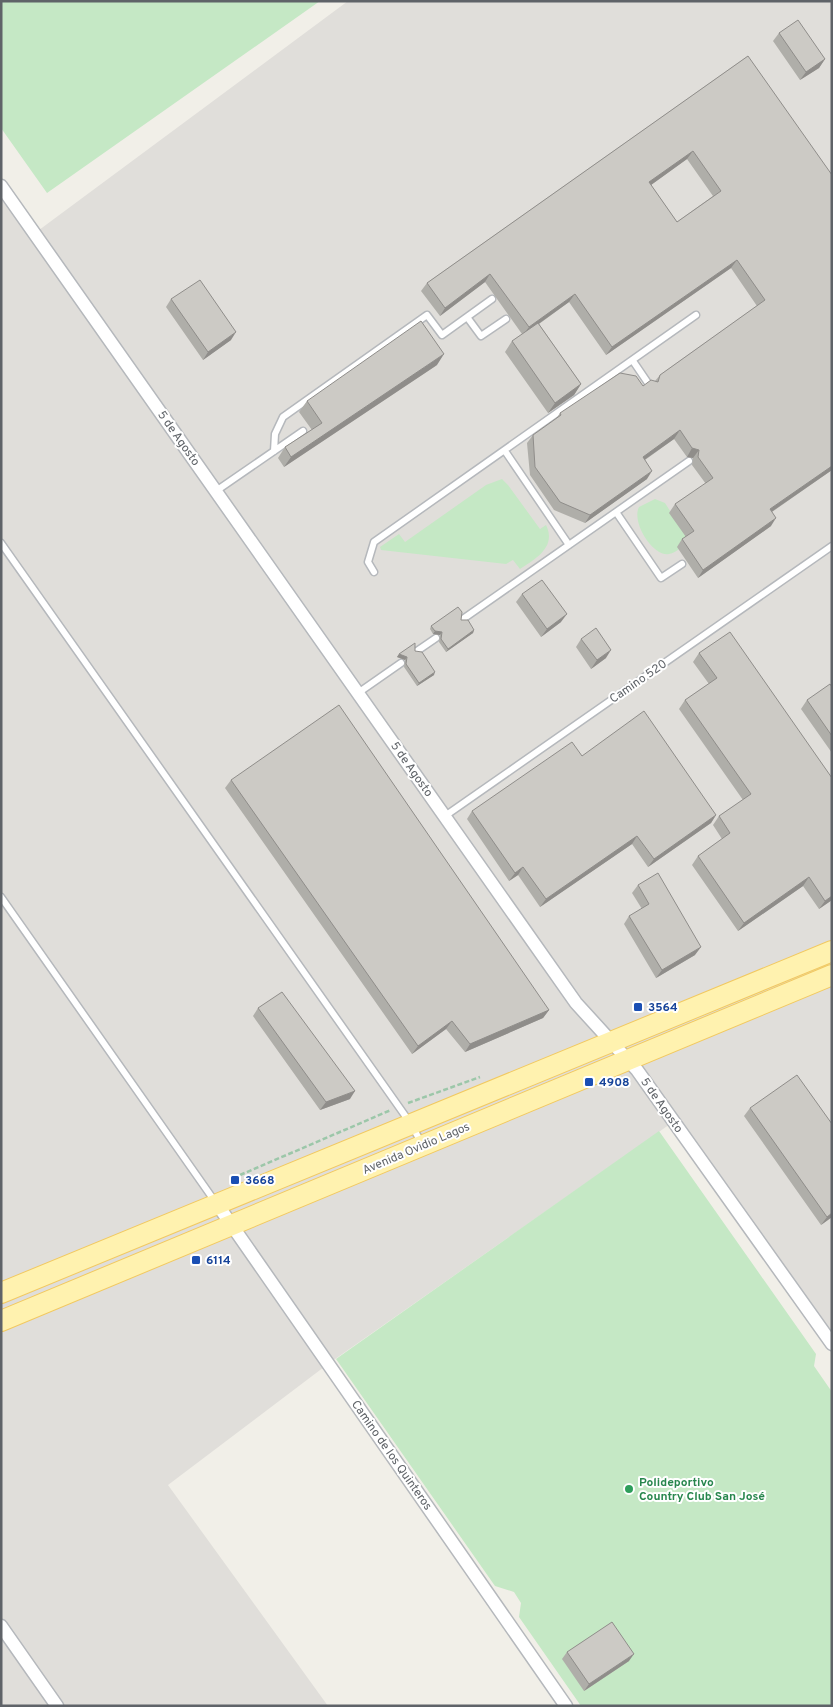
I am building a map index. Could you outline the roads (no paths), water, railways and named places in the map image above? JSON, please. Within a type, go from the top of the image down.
[{"type":"main road","name":"Avenida Ovidio Lagos","points":[[1,1293],[832,951]]},
{"type":"main road","name":"Avenida Ovidio Lagos","points":[[1,1321],[832,975]]},
{"type":"street","name":"5 de Agosto","points":[[1,186],[576,1003],[628,1059],[832,1344]]},
{"type":"street","name":"Camino de los Quinteros","points":[[217,1204],[566,1706]]},
{"type":"street","points":[[1,1626],[57,1706]]},
{"type":"lane","points":[[274,451],[275,434],[283,417],[427,315],[442,335],[492,299]]},
{"type":"lane","points":[[374,572],[368,562],[374,542],[696,315]]},
{"type":"lane","points":[[467,317],[481,336],[506,319]]},
{"type":"lane","points":[[632,361],[650,386]]},
{"type":"lane","points":[[216,491],[303,431]]},
{"type":"lane","points":[[505,451],[569,545]]},
{"type":"lane","points":[[463,619],[689,461]]},
{"type":"lane","points":[[616,512],[662,578],[682,564]]},
{"type":"lane","points":[[1,543],[411,1124],[423,1145]]},
{"type":"lane","name":"Camino 520","points":[[445,816],[832,546]]},
{"type":"lane","points":[[417,651],[436,638]]},
{"type":"lane","points":[[358,693],[401,663]]},
{"type":"lane","points":[[1,897],[217,1204]]},
{"type":"place","name":"3564","points":[[638,1007]]},
{"type":"place","name":"4908","points":[[589,1082]]},
{"type":"place","name":"3668","points":[[235,1180]]},
{"type":"place","name":"6114","points":[[196,1260]]},
{"type":"place","name":"Polideportivo Country Club San José","points":[[629,1489]]}]
